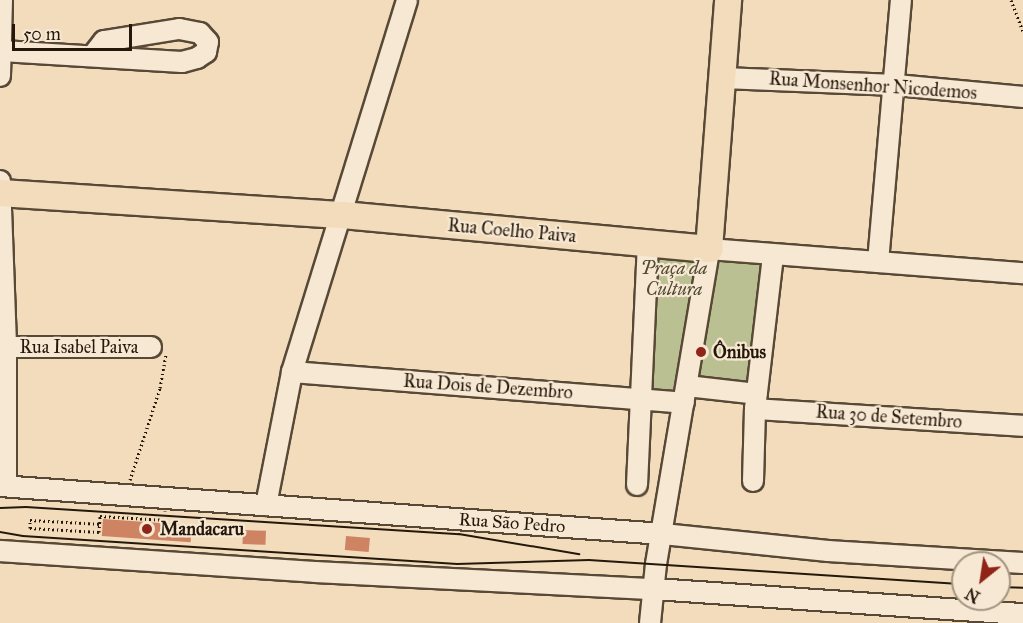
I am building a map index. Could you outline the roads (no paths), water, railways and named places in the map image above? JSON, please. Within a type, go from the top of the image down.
[{"type":"main road","points":[[709,249],[728,0]]},
{"type":"main road","name":"Rua Coelho Paiva","points":[[0,189],[342,215],[709,249]]},
{"type":"street","points":[[0,76],[2,0]]},
{"type":"street","points":[[266,505],[292,372],[407,0]]},
{"type":"street","points":[[878,262],[896,85],[901,0]]},
{"type":"street","points":[[2,51],[182,62],[197,58],[206,52],[208,42],[200,33],[179,29],[104,41],[93,55]]},
{"type":"street","name":"Rua Monsenhor Nicodemos","points":[[723,78],[896,85],[1023,97]]},
{"type":"street","points":[[0,189],[6,347],[3,486]]},
{"type":"street","points":[[637,485],[648,244]]},
{"type":"street","points":[[650,623],[656,564],[663,534],[709,249]]},
{"type":"street","name":"Rua Coelho Paiva","points":[[709,249],[1023,273]]},
{"type":"street","points":[[753,481],[756,401],[773,255]]},
{"type":"street","name":"Rua Isabel Paiva","points":[[6,347],[151,347]]},
{"type":"street","name":"Rua Dois de Dezembro","points":[[292,372],[640,399],[686,395]]},
{"type":"street","name":"Rua 30 de Setembro","points":[[686,395],[1023,426]]},
{"type":"street","name":"Rua São Pedro","points":[[3,486],[663,534],[828,551],[1023,562]]},
{"type":"street","points":[[0,551],[315,572],[654,589],[1023,614]]},
{"type":"tram line","points":[[0,508],[26,507],[459,534],[579,554]]},
{"type":"tram line","points":[[0,532],[23,536],[457,564],[589,560],[951,583]]},
{"type":"tram line","points":[[1011,588],[1023,588]]},
{"type":"place","name":"Ônibus","points":[[701,352]]},
{"type":"place","name":"Mandacaru","points":[[147,529]]},
{"type":"park label","name":"Praça da Cultura","points":[[674,279]]}]
